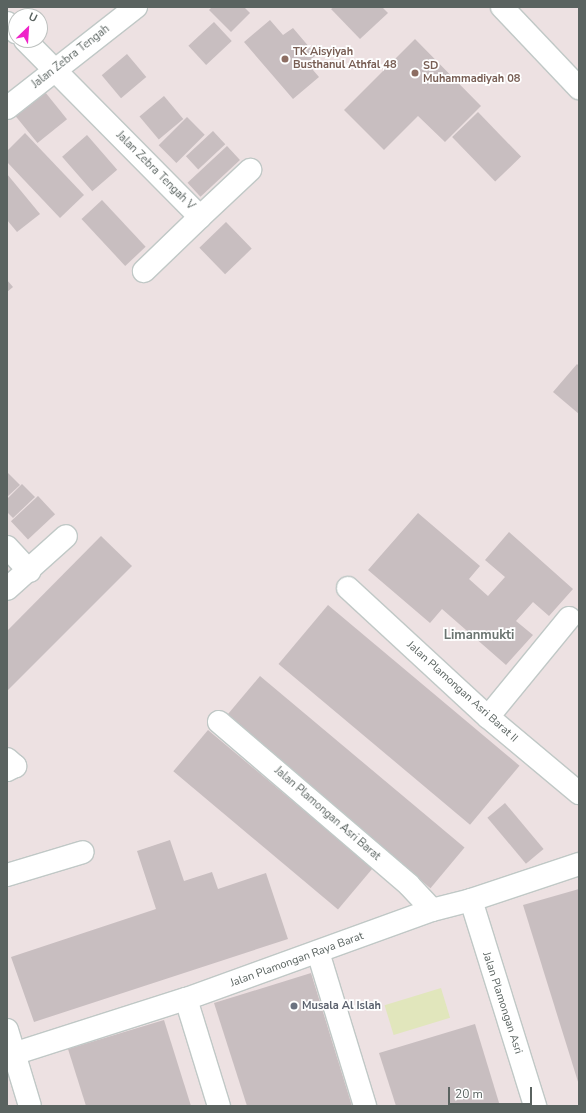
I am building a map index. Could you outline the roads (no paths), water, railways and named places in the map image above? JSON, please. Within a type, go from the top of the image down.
[{"type":"street","name":"Jalan Zebra Tengah","points":[[7,108],[136,7]]},
{"type":"street","points":[[502,7],[579,88]]},
{"type":"street","name":"Jalan Zebra Tengah V","points":[[33,48],[200,217],[144,271]]},
{"type":"street","points":[[200,217],[250,170]]},
{"type":"street","points":[[7,589],[29,571],[66,536]]},
{"type":"street","points":[[7,547],[29,571]]},
{"type":"street","name":"Jalan Plamongan Asri Barat II","points":[[348,588],[488,718],[579,792]]},
{"type":"street","points":[[488,718],[569,618]]},
{"type":"street","name":"Jalan Plamongan Asri Barat","points":[[219,722],[409,885],[432,910]]},
{"type":"street","points":[[7,759],[15,766],[7,770]]},
{"type":"street","points":[[7,876],[83,852]]},
{"type":"street","name":"Jalan Plamongan Raya Barat","points":[[11,1055],[186,1000],[432,910],[471,900],[579,864]]},
{"type":"street","name":"Jalan Plamongan Asri","points":[[471,900],[535,1106]]},
{"type":"street","points":[[318,952],[365,1106]]},
{"type":"street","points":[[186,1000],[219,1106]]},
{"type":"street","points":[[7,1030],[11,1055],[30,1106]]},
{"type":"place","name":"TK Aisyiyah Busthanul Athfal 48","points":[[285,59]]},
{"type":"place","name":"SD Muhammadiyah 08","points":[[415,73]]},
{"type":"place","name":"Musala Al Islah","points":[[294,1006]]},
{"type":"district","name":"Limanmukti","points":[[479,635]]}]
